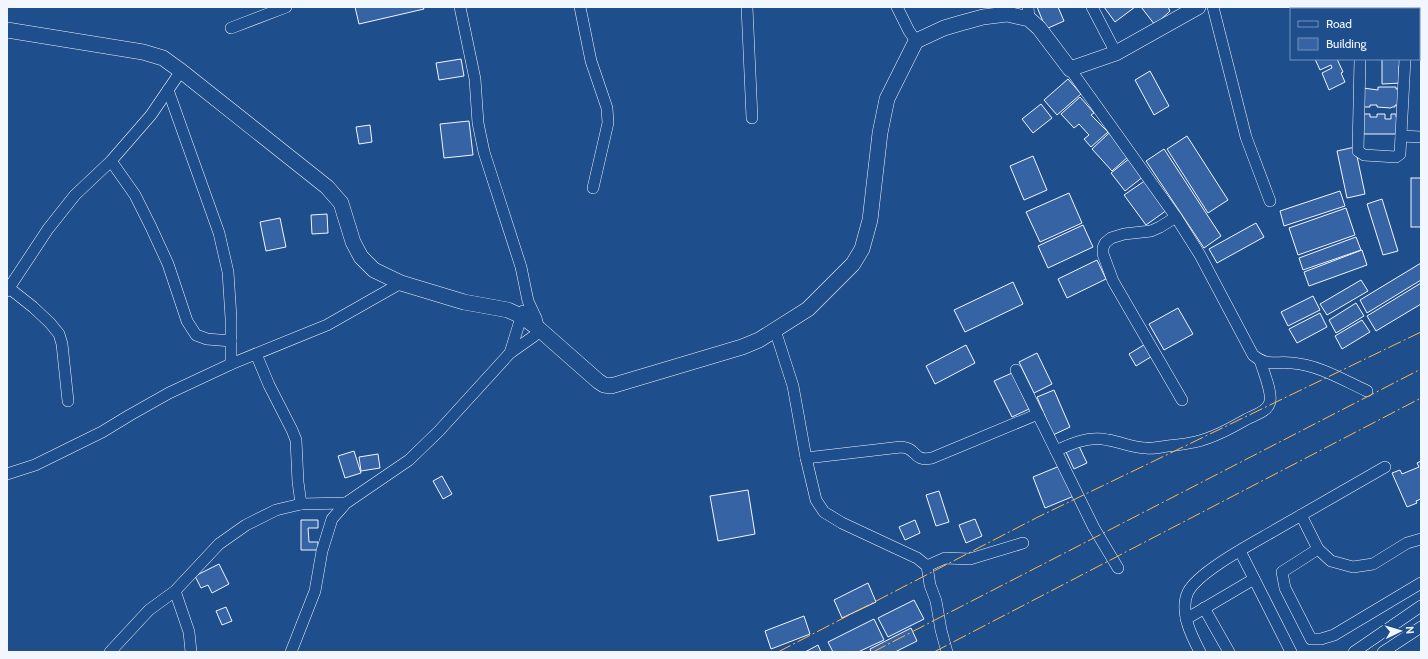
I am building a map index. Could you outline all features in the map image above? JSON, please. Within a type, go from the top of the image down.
[{"type":"street","points":[[230,28],[286,7]]},
{"type":"street","points":[[460,7],[475,80],[478,123],[484,152],[521,267],[528,301],[536,318],[539,329]]},
{"type":"street","points":[[580,7],[591,61],[607,108],[608,123],[593,188]]},
{"type":"street","points":[[747,7],[752,118]]},
{"type":"street","points":[[898,7],[909,31],[916,41]]},
{"type":"street","points":[[1092,7],[1116,53]]},
{"type":"street","points":[[1070,69],[1116,53],[1198,7]]},
{"type":"street","points":[[1213,7],[1246,137],[1270,201]]},
{"type":"street","points":[[7,30],[143,52],[163,58],[327,187],[341,203],[353,242],[361,257],[374,270],[400,283],[464,302],[508,310],[521,316],[539,329],[598,381],[611,386],[742,347],[759,340],[808,309],[853,264],[862,249],[870,220],[880,133],[887,99],[916,41],[944,28],[983,17],[1029,13],[1176,216],[1200,255],[1254,355],[1260,360],[1270,364],[1289,362],[1307,364],[1367,391]]},
{"type":"street","points":[[1360,60],[1358,152],[1364,155],[1396,157],[1400,154],[1405,60]]},
{"type":"street","points":[[68,401],[62,344],[59,334],[39,312],[8,290],[53,223],[75,195],[111,161],[151,115],[181,71]]},
{"type":"street","points":[[168,90],[220,233],[228,272],[231,318],[231,364]]},
{"type":"street","points":[[1401,136],[1421,137]]},
{"type":"street","points":[[111,161],[135,195],[152,227],[168,264],[187,321],[196,335],[207,339],[231,341]]},
{"type":"street","points":[[1176,216],[1160,227],[1151,231],[1131,232],[1118,235],[1105,243],[1103,254],[1104,260],[1114,281],[1182,400]]},
{"type":"street","points":[[7,474],[49,459],[102,432],[169,393],[231,364],[327,325],[400,283]]},
{"type":"street","points":[[510,353],[521,316],[528,301]]},
{"type":"street","points":[[292,652],[315,591],[322,551],[332,519],[346,502],[410,460],[439,432],[510,353],[526,342],[539,329]]},
{"type":"street","points":[[775,330],[793,386],[806,458],[816,500],[824,512],[842,523],[917,558],[927,566],[930,585],[936,601],[941,630],[947,652]]},
{"type":"street","points":[[256,354],[269,385],[296,440],[298,482],[301,504]]},
{"type":"street","points":[[1056,451],[1072,443],[1091,439],[1108,440],[1130,446],[1148,448],[1207,439],[1262,412],[1270,403],[1271,399],[1260,360]]},
{"type":"street","points":[[1016,370],[1094,528],[1118,568]]},
{"type":"street","points":[[806,458],[901,447],[907,447],[919,458],[932,458],[1038,414]]},
{"type":"street","points":[[1200,652],[1189,629],[1184,609],[1188,592],[1201,577],[1240,551],[1385,467]]},
{"type":"street","points":[[110,652],[149,610],[175,591],[219,544],[246,525],[276,510],[301,504],[346,502]]},
{"type":"street","points":[[1301,515],[1318,549],[1332,561],[1353,567],[1373,564],[1407,543],[1421,539]]},
{"type":"street","points":[[927,566],[945,558],[970,559],[1023,543]]},
{"type":"street","points":[[1318,549],[1282,572],[1285,588],[1312,639],[1321,639],[1334,635],[1421,583]]},
{"type":"street","points":[[1240,551],[1291,652]]},
{"type":"street","points":[[1186,619],[1254,579]]},
{"type":"street","points":[[175,591],[189,632],[191,652]]},
{"type":"street","points":[[1359,651],[1421,606]]},
{"type":"street","points":[[1204,608],[1228,652]]},
{"type":"street","points":[[1383,652],[1421,627]]},
{"type":"building","points":[[355,7],[423,7],[424,9],[359,24]]},
{"type":"building","points":[[1037,7],[1058,7],[1064,21],[1046,29]]},
{"type":"building","points":[[1104,7],[1135,7],[1115,22]]},
{"type":"building","points":[[1141,7],[1168,7],[1170,11],[1155,25]]},
{"type":"building","points":[[461,59],[464,76],[439,80],[436,63]]},
{"type":"building","points":[[1315,60],[1337,60],[1343,72],[1341,73],[1345,82],[1329,90],[1322,73],[1332,68],[1331,65],[1320,70]]},
{"type":"building","points":[[1382,60],[1402,60],[1402,66],[1399,66],[1401,83],[1382,84]]},
{"type":"building","points":[[1150,71],[1169,106],[1154,115],[1135,80]]},
{"type":"building","points":[[1068,79],[1081,94],[1057,115],[1044,100]]},
{"type":"building","points":[[1378,87],[1396,87],[1396,89],[1400,89],[1400,106],[1395,105],[1395,107],[1391,108],[1370,105],[1370,107],[1363,107],[1363,88],[1378,90]]},
{"type":"building","points":[[1080,97],[1094,113],[1091,115],[1108,132],[1091,147],[1084,139],[1089,135],[1079,124],[1074,128],[1061,114]]},
{"type":"building","points":[[1041,104],[1052,118],[1033,133],[1022,119]]},
{"type":"building","points":[[1363,114],[1370,114],[1370,117],[1377,117],[1377,114],[1385,114],[1385,119],[1391,119],[1391,114],[1396,114],[1396,117],[1400,117],[1396,134],[1363,134]]},
{"type":"building","points":[[469,121],[473,155],[444,158],[440,124]]},
{"type":"building","points":[[370,125],[372,142],[359,144],[356,127]]},
{"type":"building","points":[[1109,133],[1129,156],[1112,171],[1092,149]]},
{"type":"building","points":[[1187,136],[1228,200],[1208,213],[1167,149]]},
{"type":"building","points":[[1355,147],[1365,194],[1347,198],[1337,151]]},
{"type":"building","points":[[1164,149],[1221,236],[1204,248],[1146,161]]},
{"type":"building","points":[[1033,156],[1047,190],[1024,200],[1010,166]]},
{"type":"building","points":[[1130,158],[1144,176],[1125,191],[1111,173]]},
{"type":"building","points":[[1411,178],[1421,178],[1421,227],[1411,227]]},
{"type":"building","points":[[1146,180],[1167,210],[1146,225],[1124,195]]},
{"type":"building","points":[[1340,191],[1345,206],[1284,226],[1280,211]]},
{"type":"building","points":[[1069,193],[1082,223],[1040,242],[1026,212]]},
{"type":"building","points":[[1382,199],[1398,251],[1383,255],[1367,204]]},
{"type":"building","points":[[1346,208],[1355,235],[1298,255],[1289,228]]},
{"type":"building","points":[[327,214],[328,233],[312,234],[311,215]]},
{"type":"building","points":[[280,218],[286,247],[266,251],[260,222]]},
{"type":"building","points":[[1256,223],[1264,237],[1217,263],[1209,249]]},
{"type":"building","points":[[1083,225],[1093,247],[1048,268],[1038,246]]},
{"type":"building","points":[[1356,237],[1361,250],[1303,270],[1299,258]]},
{"type":"building","points":[[1362,250],[1367,265],[1309,286],[1304,272]]},
{"type":"building","points":[[1097,260],[1106,279],[1067,298],[1058,279]]},
{"type":"building","points":[[1421,263],[1421,280],[1367,313],[1360,300]]},
{"type":"building","points":[[1361,280],[1368,291],[1327,315],[1320,304]]},
{"type":"building","points":[[1013,282],[1023,304],[965,332],[954,310]]},
{"type":"building","points":[[1421,283],[1421,304],[1376,331],[1367,316]]},
{"type":"building","points":[[1313,296],[1320,310],[1288,326],[1281,312]]},
{"type":"building","points":[[1356,303],[1364,316],[1336,333],[1329,320]]},
{"type":"building","points":[[1178,308],[1193,334],[1164,350],[1149,324]]},
{"type":"building","points":[[1320,313],[1327,327],[1297,343],[1289,329]]},
{"type":"building","points":[[1362,320],[1370,332],[1342,349],[1335,336]]},
{"type":"building","points":[[1147,343],[1154,355],[1136,366],[1129,354]]},
{"type":"building","points":[[966,345],[975,363],[935,384],[926,366]]},
{"type":"building","points":[[1037,353],[1052,384],[1034,393],[1019,362]]},
{"type":"building","points":[[1012,373],[1029,409],[1012,417],[994,381]]},
{"type":"building","points":[[1054,390],[1070,427],[1053,435],[1037,397]]},
{"type":"building","points":[[1079,446],[1087,463],[1074,469],[1066,452]]},
{"type":"building","points":[[354,451],[361,473],[345,478],[338,456]]},
{"type":"building","points":[[378,454],[380,468],[361,471],[359,457]]},
{"type":"building","points":[[1421,461],[1421,499],[1416,501],[1417,503],[1407,507],[1392,473],[1400,470],[1402,474],[1419,467],[1417,463]]},
{"type":"building","points":[[1062,465],[1074,496],[1045,508],[1033,477]]},
{"type":"building","points":[[442,476],[452,494],[443,499],[433,481]]},
{"type":"building","points":[[748,490],[755,534],[718,541],[710,496]]},
{"type":"building","points":[[939,491],[949,522],[936,526],[926,495]]},
{"type":"building","points":[[975,519],[982,536],[966,543],[959,525]]},
{"type":"building","points":[[301,520],[318,520],[318,528],[308,528],[309,542],[318,542],[318,550],[301,550]]},
{"type":"building","points":[[915,520],[920,533],[905,540],[899,527]]},
{"type":"building","points":[[219,564],[229,584],[212,593],[208,585],[201,588],[195,576]]},
{"type":"building","points":[[868,583],[876,602],[842,618],[834,600]]},
{"type":"building","points":[[914,600],[924,619],[888,637],[878,618]]},
{"type":"building","points":[[226,607],[232,621],[222,625],[216,611]]},
{"type":"building","points":[[804,616],[810,634],[771,649],[765,631]]},
{"type":"building","points":[[874,619],[884,640],[858,652],[833,652],[828,642]]},
{"type":"building","points":[[911,628],[917,641],[895,652],[871,652],[870,649]]},
{"type":"building","points":[[818,645],[821,652],[805,652]]},
{"type":"power","points":[[778,652],[1038,517],[1421,332]]},
{"type":"power","points":[[873,652],[1421,369]]},
{"type":"power","points":[[934,652],[1421,398]]}]
